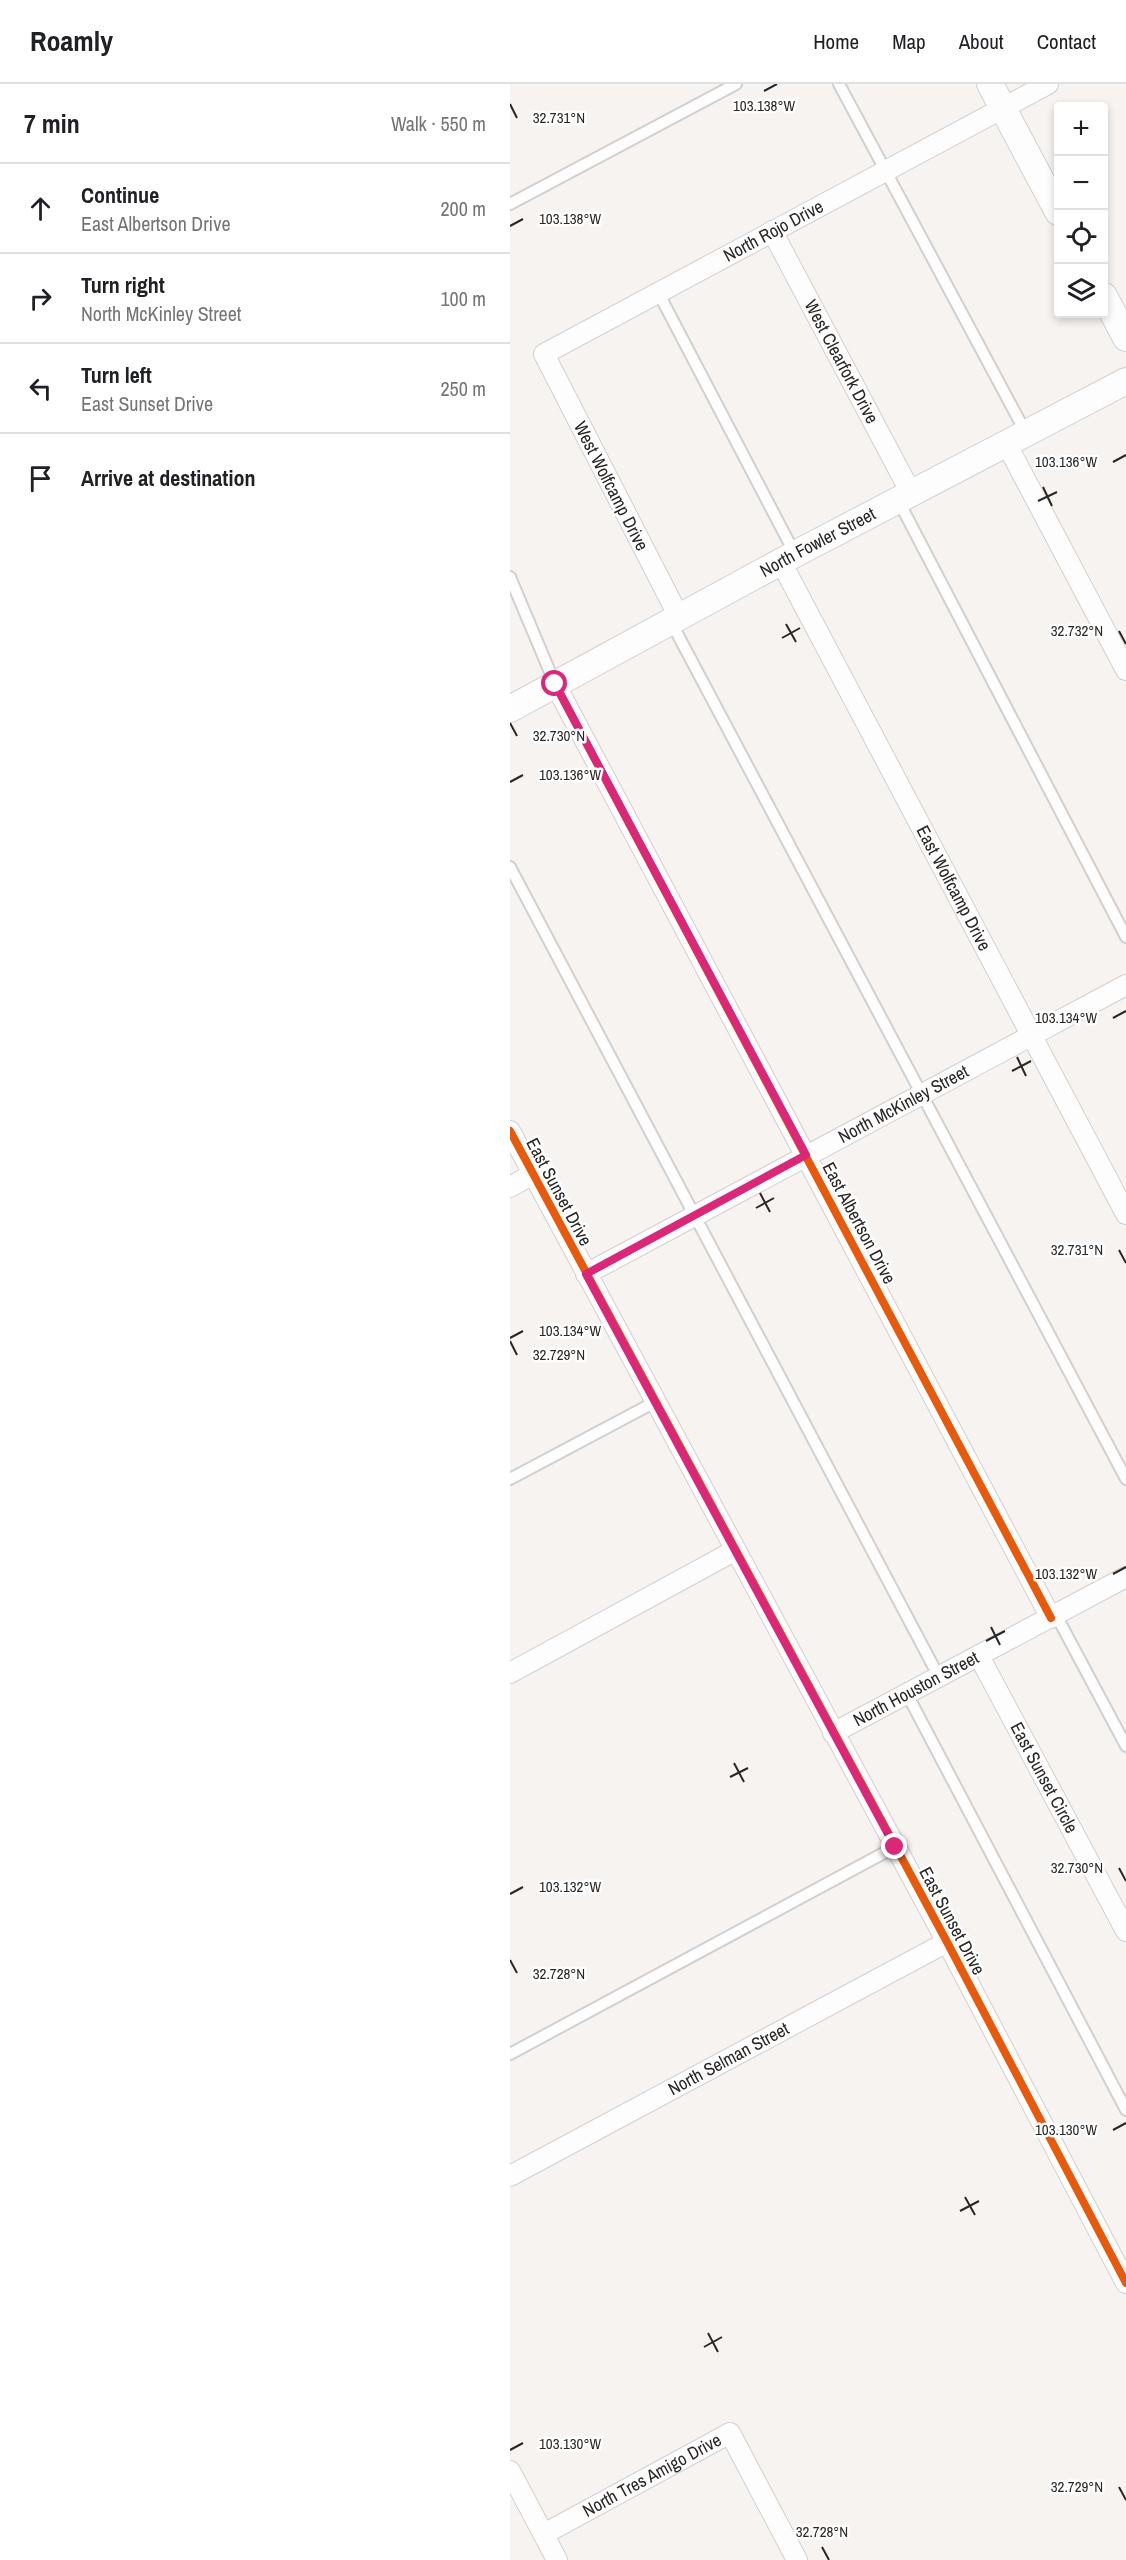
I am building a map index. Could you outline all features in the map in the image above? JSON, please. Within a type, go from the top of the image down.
[{"type":"street","points":[[990,84],[1058,210]]},
{"type":"street","name":"North Rojo Drive","points":[[544,354],[1048,84]]},
{"type":"street","name":"West Clearfork Drive","points":[[772,231],[904,496]]},
{"type":"street","points":[[1108,304],[1126,338]]},
{"type":"street","name":"West Wolfcamp Drive","points":[[544,354],[675,620]]},
{"type":"street","name":"North Fowler Street","points":[[510,709],[904,496],[1126,381]]},
{"type":"street","points":[[1016,438],[1126,670]]},
{"type":"street","name":"East Wolfcamp Drive","points":[[788,558],[1031,1035],[1126,1214]]},
{"type":"street","name":"East Albertson Drive","points":[[555,684],[1054,1617]]},
{"type":"street","name":"North McKinley Street","points":[[586,1274],[1126,985]]},
{"type":"street","name":"East Sunset Drive","points":[[510,1131],[734,1551],[947,1942],[1126,2283]]},
{"type":"street","points":[[510,1186],[533,1174]]},
{"type":"street","points":[[510,1673],[734,1551]]},
{"type":"street","name":"North Houston Street","points":[[833,1733],[1126,1577]]},
{"type":"street","name":"East Sunset Circle","points":[[979,1656],[1126,1931]]},
{"type":"street","name":"North Selman Street","points":[[510,2176],[947,1942]]},
{"type":"street","name":"North Tres Amigo Drive","points":[[544,2534],[730,2433],[797,2560]]},
{"type":"street","points":[[510,2471],[557,2560]]},
{"type":"lane","points":[[510,204],[736,84]]},
{"type":"lane","points":[[839,84],[885,170],[1016,438]]},
{"type":"lane","points":[[659,294],[788,558]]},
{"type":"lane","points":[[904,496],[1126,937]]},
{"type":"lane","points":[[510,577],[555,684]]},
{"type":"lane","points":[[675,620],[920,1095],[1126,1479]]},
{"type":"lane","points":[[510,867],[939,1677]]},
{"type":"lane","points":[[510,1479],[655,1402]]},
{"type":"lane","points":[[1054,1617],[1126,1746]]},
{"type":"lane","points":[[907,1694],[1126,2110]]},
{"type":"lane","points":[[510,2054],[895,1847]]},
{"type":"cycle path","points":[[555,684],[1051,1618]]},
{"type":"cycle path","points":[[510,1131],[947,1942],[1126,2283]]},
{"type":"route","points":[[555,684],[806,1155],[586,1274],[895,1847]]}]
